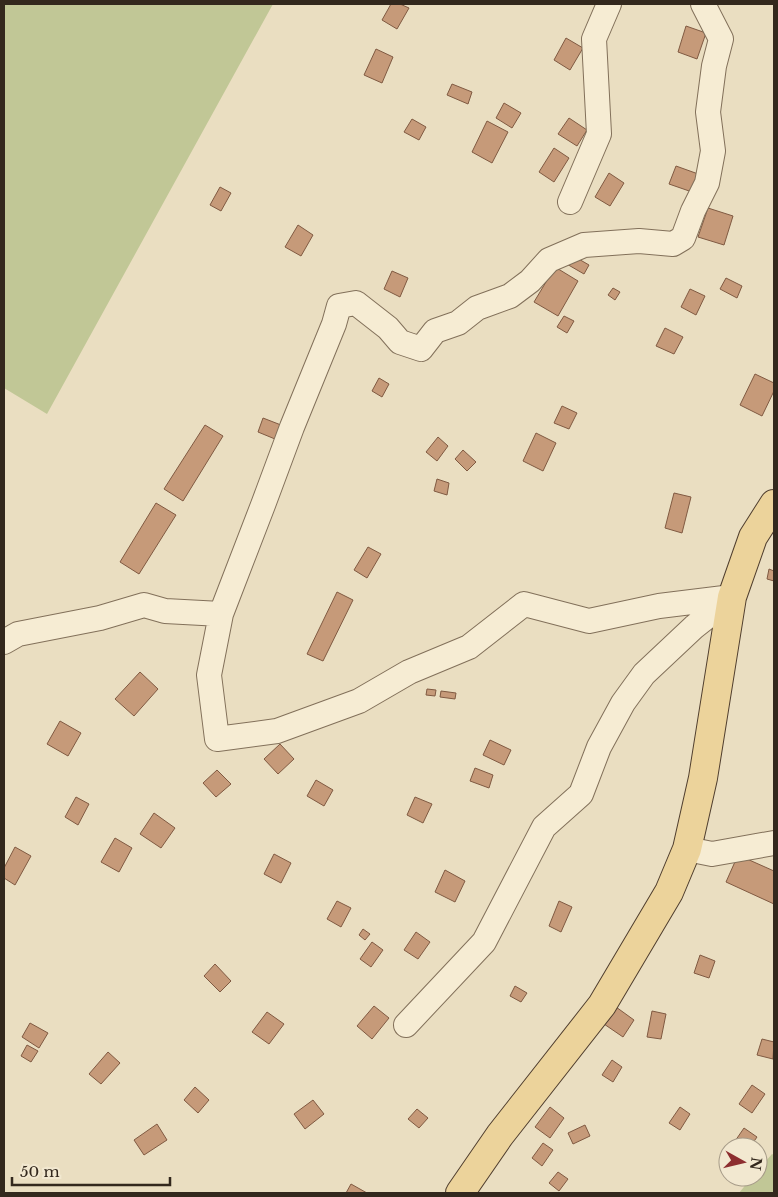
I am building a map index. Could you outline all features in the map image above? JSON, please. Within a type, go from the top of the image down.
[{"type":"main road","points":[[460,1193],[500,1134],[602,1005],[669,892],[687,849],[703,778],[732,597],[753,537],[774,504]]},
{"type":"street","points":[[570,202],[599,134],[594,39],[610,4]]},
{"type":"street","points":[[703,4],[721,39],[714,66],[708,112],[713,151],[707,183],[683,238],[673,244],[639,240],[584,245],[549,260],[530,281],[510,296],[477,308],[458,323],[436,331],[421,349],[400,342],[388,328],[356,304],[339,306],[334,324],[292,427],[221,614],[209,674],[216,739],[277,731],[359,702],[409,672],[469,647],[524,604],[588,621],[659,606],[732,597]]},
{"type":"street","points":[[406,1025],[484,942],[544,827],[581,794],[599,747],[623,703],[644,674],[694,627],[732,597]]},
{"type":"street","points":[[4,642],[18,634],[100,618],[144,605],[165,611],[221,614]]},
{"type":"street","points":[[687,849],[712,854],[773,845]]},
{"type":"green space","points":[[4,4],[273,4],[47,414],[4,388]]},
{"type":"green space","points":[[772,1154],[774,1155],[774,1193],[739,1193],[744,1187],[768,1187],[768,1159]]},
{"type":"building","points":[[391,4],[400,4],[409,8],[397,29],[382,20]]},
{"type":"building","points":[[686,26],[706,33],[697,59],[678,52]]},
{"type":"building","points":[[566,38],[583,48],[570,70],[554,60]]},
{"type":"building","points":[[376,49],[393,57],[382,83],[364,75]]},
{"type":"building","points":[[452,84],[472,92],[468,104],[447,95]]},
{"type":"building","points":[[504,103],[521,113],[512,128],[496,118]]},
{"type":"building","points":[[569,118],[587,130],[577,146],[558,134]]},
{"type":"building","points":[[412,119],[426,127],[419,140],[404,132]]},
{"type":"building","points":[[487,121],[508,132],[492,163],[472,152]]},
{"type":"building","points":[[554,148],[569,158],[554,182],[539,172]]},
{"type":"building","points":[[676,166],[701,175],[695,193],[669,184]]},
{"type":"building","points":[[609,173],[624,183],[610,206],[595,197]]},
{"type":"building","points":[[220,187],[231,193],[221,211],[210,205]]},
{"type":"building","points":[[708,208],[733,216],[724,245],[698,237]]},
{"type":"building","points":[[298,225],[313,235],[301,256],[285,247]]},
{"type":"building","points":[[570,254],[589,265],[584,274],[565,263]]},
{"type":"building","points":[[555,267],[578,281],[558,316],[534,302]]},
{"type":"building","points":[[392,271],[408,278],[400,297],[384,289]]},
{"type":"building","points":[[726,278],[742,286],[737,298],[720,289]]},
{"type":"building","points":[[613,288],[620,292],[615,300],[608,295]]},
{"type":"building","points":[[690,289],[705,296],[696,315],[681,307]]},
{"type":"building","points":[[564,316],[574,321],[567,333],[557,327]]},
{"type":"building","points":[[665,328],[683,337],[674,354],[656,346]]},
{"type":"building","points":[[755,374],[774,383],[774,391],[762,416],[740,405]]},
{"type":"building","points":[[379,378],[389,384],[382,397],[372,391]]},
{"type":"building","points":[[562,406],[577,413],[569,429],[554,423]]},
{"type":"building","points":[[263,418],[281,425],[275,439],[258,432]]},
{"type":"building","points":[[205,425],[223,436],[183,501],[164,489]]},
{"type":"building","points":[[536,433],[556,443],[543,471],[523,461]]},
{"type":"building","points":[[438,437],[448,446],[437,461],[426,452]]},
{"type":"building","points":[[463,450],[476,462],[467,471],[455,459]]},
{"type":"building","points":[[437,479],[449,483],[447,495],[434,491]]},
{"type":"building","points":[[674,493],[691,497],[682,533],[665,528]]},
{"type":"building","points":[[156,503],[176,515],[139,574],[120,562]]},
{"type":"building","points":[[368,547],[381,554],[367,578],[354,570]]},
{"type":"building","points":[[769,569],[774,571],[774,581],[767,579]]},
{"type":"building","points":[[337,592],[353,600],[323,661],[307,654]]},
{"type":"building","points":[[140,672],[158,689],[134,716],[115,699]]},
{"type":"building","points":[[427,689],[436,690],[435,696],[426,695]]},
{"type":"building","points":[[441,691],[456,693],[455,699],[440,697]]},
{"type":"building","points":[[60,721],[81,733],[68,756],[47,744]]},
{"type":"building","points":[[490,740],[511,750],[504,765],[483,755]]},
{"type":"building","points":[[280,744],[294,759],[278,774],[264,759]]},
{"type":"building","points":[[475,768],[493,775],[489,788],[470,781]]},
{"type":"building","points":[[217,770],[231,784],[216,797],[203,783]]},
{"type":"building","points":[[316,780],[333,790],[324,806],[307,796]]},
{"type":"building","points":[[76,797],[89,804],[78,825],[65,817]]},
{"type":"building","points":[[415,797],[432,804],[423,823],[407,815]]},
{"type":"building","points":[[154,813],[175,828],[161,848],[140,834]]},
{"type":"building","points":[[115,838],[132,848],[119,872],[101,862]]},
{"type":"building","points":[[15,847],[31,856],[15,885],[4,878],[4,868]]},
{"type":"building","points":[[274,854],[291,863],[281,883],[264,874]]},
{"type":"building","points":[[738,855],[774,871],[774,904],[726,882]]},
{"type":"building","points":[[445,870],[465,881],[455,902],[435,892]]},
{"type":"building","points":[[337,901],[351,908],[341,927],[327,919]]},
{"type":"building","points":[[559,901],[572,907],[561,932],[549,926]]},
{"type":"building","points":[[363,929],[370,934],[365,940],[359,935]]},
{"type":"building","points":[[416,932],[430,942],[418,959],[404,950]]},
{"type":"building","points":[[372,942],[383,950],[371,967],[360,959]]},
{"type":"building","points":[[700,955],[715,961],[709,978],[694,973]]},
{"type":"building","points":[[215,964],[231,981],[220,992],[204,976]]},
{"type":"building","points":[[515,986],[527,993],[521,1002],[510,996]]},
{"type":"building","points":[[374,1006],[389,1018],[372,1039],[357,1026]]},
{"type":"building","points":[[616,1007],[634,1020],[623,1037],[604,1024]]},
{"type":"building","points":[[652,1011],[666,1014],[661,1039],[647,1037]]},
{"type":"building","points":[[267,1012],[284,1024],[269,1044],[252,1032]]},
{"type":"building","points":[[30,1023],[48,1033],[39,1048],[22,1037]]},
{"type":"building","points":[[762,1039],[774,1042],[773,1059],[757,1055]]},
{"type":"building","points":[[27,1045],[38,1051],[31,1062],[21,1056]]},
{"type":"building","points":[[108,1052],[120,1063],[101,1084],[89,1074]]},
{"type":"building","points":[[612,1060],[622,1067],[613,1082],[602,1075]]},
{"type":"building","points":[[752,1085],[765,1094],[752,1113],[739,1104]]},
{"type":"building","points":[[195,1087],[209,1100],[198,1113],[184,1100]]},
{"type":"building","points":[[313,1100],[324,1114],[305,1129],[294,1114]]},
{"type":"building","points":[[550,1107],[564,1118],[550,1138],[535,1127]]},
{"type":"building","points":[[680,1107],[690,1114],[680,1130],[669,1123]]},
{"type":"building","points":[[417,1109],[428,1118],[419,1128],[408,1119]]},
{"type":"building","points":[[157,1124],[167,1140],[144,1155],[134,1140]]},
{"type":"building","points":[[585,1125],[590,1136],[573,1144],[568,1133]]},
{"type":"building","points":[[744,1128],[757,1137],[738,1137]]},
{"type":"building","points":[[543,1143],[553,1150],[542,1166],[532,1158]]},
{"type":"building","points":[[558,1172],[568,1179],[559,1191],[549,1183]]},
{"type":"building","points":[[351,1184],[367,1193],[346,1193]]}]
